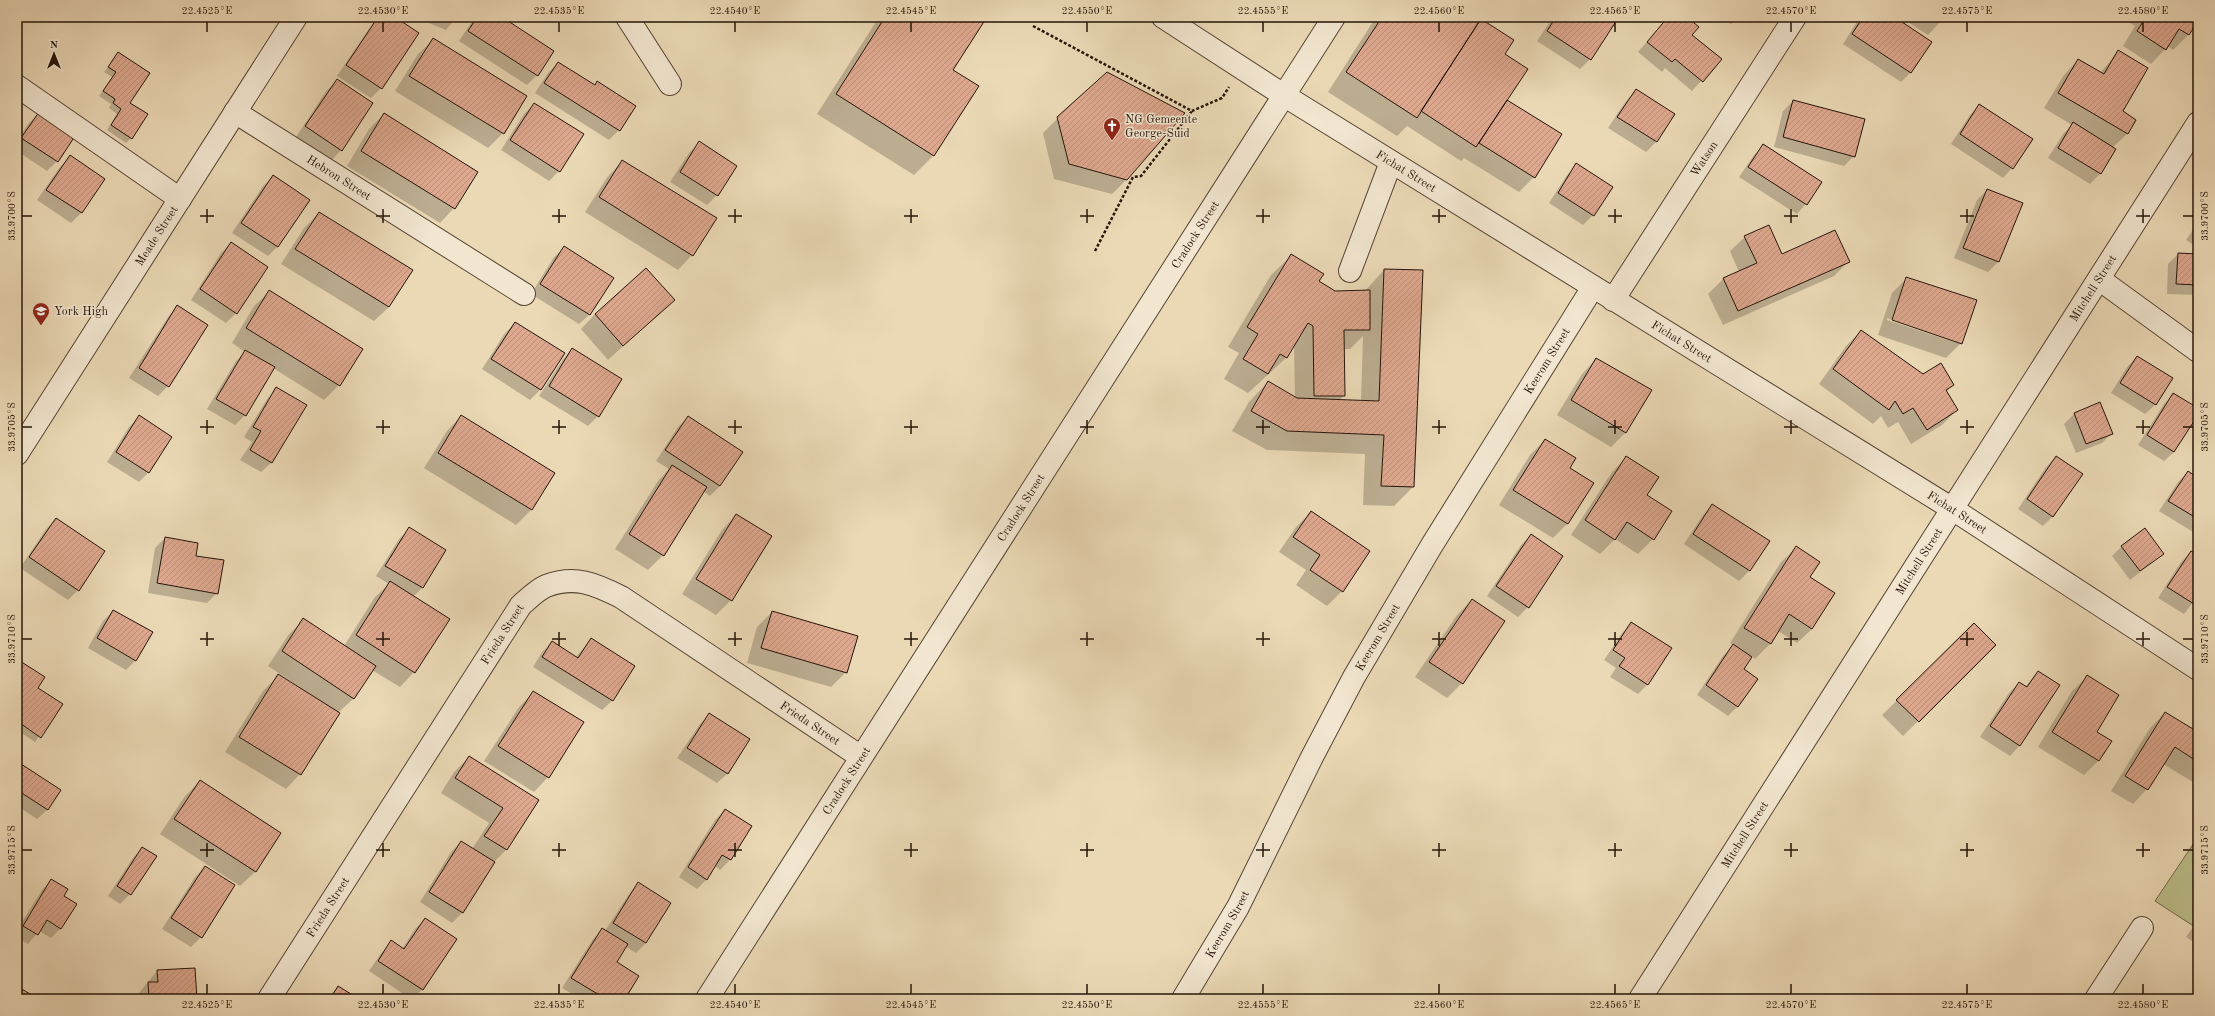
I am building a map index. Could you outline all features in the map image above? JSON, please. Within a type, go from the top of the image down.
[{"type":"street","name":"Meade Street","points":[[17,454],[296,17]]},
{"type":"street","points":[[627,17],[670,84]]},
{"type":"street","name":"Fichat Street","points":[[1163,17],[1284,96],[1951,508],[2198,670]]},
{"type":"street","name":"Cradock Street","points":[[707,999],[860,757],[1334,17]]},
{"type":"street","name":"Watson","points":[[1613,300],[1795,17]]},
{"type":"street","points":[[17,86],[180,199]]},
{"type":"street","name":"Hebron Street","points":[[235,112],[524,294]]},
{"type":"street","name":"Mitchell Street","points":[[1640,999],[1951,508],[2198,123]]},
{"type":"street","points":[[1350,271],[1391,162]]},
{"type":"street","points":[[2099,279],[2198,352]]},
{"type":"street","name":"Keerom Street","points":[[1183,999],[1238,907],[1312,756],[1354,678],[1432,545],[1593,287]]},
{"type":"street","name":"Frieda Street","points":[[269,999],[521,605],[545,587],[574,580],[595,584],[621,597],[860,757]]},
{"type":"street","points":[[2096,999],[2142,928]]},
{"type":"path","points":[[1033,26],[1192,111]]},
{"type":"path","points":[[1095,251],[1133,177],[1141,176],[1192,111],[1222,98],[1242,68]]},
{"type":"green space","points":[[2198,837],[2198,929],[2155,901]]},
{"type":"building","points":[[378,17],[395,17],[419,33],[382,89],[346,65]]},
{"type":"building","points":[[477,17],[502,17],[554,51],[538,76],[468,31]]},
{"type":"building","points":[[885,17],[987,17],[953,70],[979,86],[934,156],[836,94]]},
{"type":"building","points":[[1382,17],[1482,17],[1417,118],[1346,72]]},
{"type":"building","points":[[1556,17],[1606,17],[1615,23],[1591,60],[1547,31]]},
{"type":"building","points":[[1668,17],[1687,17],[1699,27],[1692,35],[1722,59],[1703,82],[1675,59],[1672,62],[1647,42]]},
{"type":"building","points":[[1863,17],[1896,17],[1932,42],[1911,73],[1852,34]]},
{"type":"building","points":[[2146,17],[2198,17],[2198,21],[2189,35],[2179,29],[2166,50],[2137,31]]},
{"type":"building","points":[[1481,19],[1514,40],[1505,54],[1528,69],[1476,147],[1421,111]]},
{"type":"building","points":[[433,38],[527,96],[504,134],[409,76]]},
{"type":"building","points":[[2118,50],[2148,68],[2123,111],[2136,120],[2128,134],[2058,93],[2078,59],[2104,74]]},
{"type":"building","points":[[118,52],[150,73],[130,103],[148,114],[132,139],[111,125],[121,109],[113,103],[115,99],[103,91],[116,72],[108,67]]},
{"type":"building","points":[[558,62],[595,85],[597,81],[636,106],[620,131],[544,83]]},
{"type":"building","name":"NG Gemeente George-Suid","points":[[1107,72],[1185,113],[1127,180],[1069,164],[1057,117]]},
{"type":"building","points":[[337,79],[373,103],[342,151],[305,126]]},
{"type":"building","points":[[1636,89],[1675,114],[1657,142],[1617,117]]},
{"type":"building","points":[[1507,100],[1562,134],[1535,178],[1479,143]]},
{"type":"building","points":[[1793,100],[1865,119],[1855,157],[1783,137]]},
{"type":"building","points":[[534,103],[584,134],[560,172],[510,140]]},
{"type":"building","points":[[1979,104],[2033,139],[2013,169],[1960,134]]},
{"type":"building","points":[[39,112],[75,136],[58,162],[21,138]]},
{"type":"building","points":[[384,113],[478,172],[455,209],[361,151]]},
{"type":"building","points":[[2073,122],[2116,149],[2101,174],[2058,148]]},
{"type":"building","points":[[699,141],[737,166],[718,196],[680,172]]},
{"type":"building","points":[[1763,144],[1822,182],[1807,205],[1748,167]]},
{"type":"building","points":[[70,155],[105,179],[82,213],[46,190]]},
{"type":"building","points":[[622,160],[717,218],[693,256],[599,197]]},
{"type":"building","points":[[1576,163],[1613,187],[1594,216],[1558,193]]},
{"type":"building","points":[[273,175],[310,200],[278,247],[241,223]]},
{"type":"building","points":[[1987,189],[2023,203],[1999,262],[1963,248]]},
{"type":"building","points":[[319,212],[413,270],[389,307],[295,249]]},
{"type":"building","points":[[1769,225],[1782,254],[1835,230],[1850,262],[1738,311],[1723,278],[1757,263],[1744,236]]},
{"type":"building","points":[[231,242],[268,267],[237,314],[200,289]]},
{"type":"building","points":[[564,246],[614,278],[590,315],[540,284]]},
{"type":"building","points":[[2178,253],[2198,254],[2198,285],[2176,284]]},
{"type":"building","points":[[1291,254],[1324,274],[1319,281],[1335,291],[1370,290],[1370,330],[1344,330],[1345,396],[1314,396],[1313,326],[1308,323],[1287,358],[1280,354],[1268,374],[1243,359],[1258,334],[1247,327]]},
{"type":"building","points":[[646,268],[675,300],[623,346],[595,314]]},
{"type":"building","points":[[1384,269],[1423,270],[1414,487],[1381,486],[1384,435],[1287,431],[1251,411],[1268,381],[1297,398],[1379,401]]},
{"type":"building","points":[[1906,277],[1977,300],[1962,344],[1892,320]]},
{"type":"building","points":[[269,290],[363,349],[340,386],[246,328]]},
{"type":"building","points":[[177,305],[208,325],[169,387],[139,368]]},
{"type":"building","points":[[515,322],[565,353],[541,390],[491,359]]},
{"type":"building","points":[[1861,330],[1923,374],[1941,363],[1954,385],[1946,390],[1958,410],[1927,430],[1913,408],[1903,414],[1895,401],[1889,410],[1833,369]]},
{"type":"building","points":[[572,348],[622,379],[599,417],[549,386]]},
{"type":"building","points":[[245,350],[275,367],[246,416],[216,399]]},
{"type":"building","points":[[2137,356],[2173,378],[2156,405],[2120,383]]},
{"type":"building","points":[[1596,358],[1652,390],[1626,433],[1571,400]]},
{"type":"building","points":[[276,387],[307,405],[272,463],[250,450],[261,431],[253,427]]},
{"type":"building","points":[[2173,393],[2198,408],[2198,415],[2174,452],[2147,435]]},
{"type":"building","points":[[2100,402],[2113,434],[2086,444],[2074,413]]},
{"type":"building","points":[[139,415],[172,437],[149,473],[116,452]]},
{"type":"building","points":[[461,415],[555,473],[532,510],[438,453]]},
{"type":"building","points":[[688,416],[743,452],[720,486],[665,450]]},
{"type":"building","points":[[1545,439],[1576,458],[1570,468],[1594,483],[1568,524],[1513,490]]},
{"type":"building","points":[[1626,456],[1659,477],[1647,495],[1672,511],[1654,540],[1627,522],[1615,540],[1585,520]]},
{"type":"building","points":[[2056,456],[2083,474],[2053,517],[2027,499]]},
{"type":"building","points":[[672,465],[707,487],[664,556],[629,534]]},
{"type":"building","points":[[2188,471],[2198,478],[2198,519],[2168,501]]},
{"type":"building","points":[[1712,504],[1770,541],[1750,571],[1693,534]]},
{"type":"building","points":[[1311,511],[1370,551],[1343,592],[1310,570],[1320,555],[1293,537]]},
{"type":"building","points":[[736,514],[772,536],[732,601],[696,579]]},
{"type":"building","points":[[56,518],[105,551],[79,591],[29,557]]},
{"type":"building","points":[[409,527],[446,550],[423,588],[385,566]]},
{"type":"building","points":[[2145,528],[2164,554],[2140,571],[2121,546]]},
{"type":"building","points":[[1531,534],[1563,556],[1529,608],[1496,586]]},
{"type":"building","points":[[165,537],[198,543],[196,556],[224,560],[218,594],[157,583]]},
{"type":"building","points":[[1796,546],[1820,562],[1810,577],[1835,593],[1812,629],[1789,614],[1771,644],[1744,628]]},
{"type":"building","points":[[2191,551],[2198,555],[2198,598],[2194,604],[2167,587]]},
{"type":"building","points":[[390,581],[450,619],[415,673],[356,635]]},
{"type":"building","points":[[1472,599],[1505,621],[1463,684],[1429,662]]},
{"type":"building","points":[[113,610],[153,632],[136,661],[97,638]]},
{"type":"building","points":[[772,611],[858,636],[847,673],[761,648]]},
{"type":"building","points":[[303,618],[376,666],[354,699],[282,651]]},
{"type":"building","points":[[1631,622],[1672,648],[1648,685],[1619,666],[1625,658],[1613,650]]},
{"type":"building","points":[[1974,623],[1996,645],[1919,722],[1896,700]]},
{"type":"building","points":[[591,638],[635,666],[613,701],[542,657],[552,641],[578,658]]},
{"type":"building","points":[[1733,644],[1752,657],[1744,669],[1758,679],[1738,707],[1706,685]]},
{"type":"building","points":[[20,661],[45,677],[38,688],[63,704],[41,738],[17,721],[17,666]]},
{"type":"building","points":[[2038,671],[2060,685],[2020,746],[1990,726],[2019,682],[2027,687]]},
{"type":"building","points":[[278,674],[340,713],[301,775],[239,737]]},
{"type":"building","points":[[2087,675],[2119,695],[2097,732],[2112,741],[2099,761],[2052,732]]},
{"type":"building","points":[[533,691],[584,722],[549,778],[498,746]]},
{"type":"building","points":[[2165,712],[2198,732],[2198,762],[2175,747],[2148,790],[2125,776]]},
{"type":"building","points":[[709,713],[750,739],[728,774],[687,748]]},
{"type":"building","points":[[469,756],[539,800],[507,850],[484,836],[503,808],[455,778]]},
{"type":"building","points":[[18,762],[61,790],[48,810],[17,790]]},
{"type":"building","points":[[200,780],[281,833],[256,872],[174,819]]},
{"type":"building","points":[[725,809],[752,826],[731,860],[722,855],[707,880],[688,867]]},
{"type":"building","points":[[461,841],[495,862],[463,913],[429,892]]},
{"type":"building","points":[[142,847],[157,856],[131,895],[117,886]]},
{"type":"building","points":[[205,866],[235,885],[202,938],[171,918]]},
{"type":"building","points":[[51,879],[68,889],[64,896],[77,904],[61,929],[47,920],[38,935],[23,926]]},
{"type":"building","points":[[638,882],[671,903],[646,943],[613,923]]},
{"type":"building","points":[[425,918],[457,939],[423,990],[378,961],[391,940],[404,949]]},
{"type":"building","points":[[602,928],[628,944],[617,962],[639,976],[625,999],[606,999],[571,978]]},
{"type":"building","points":[[195,968],[197,999],[173,999],[173,997],[149,998],[148,982],[158,982],[157,970]]},
{"type":"building","points":[[17,986],[38,999],[17,999]]},
{"type":"building","points":[[338,986],[359,999],[330,999]]},
{"type":"place","name":"NG Gemeente George-Suid","points":[[1112,141]]},
{"type":"place","name":"York High","points":[[41,326]]}]
